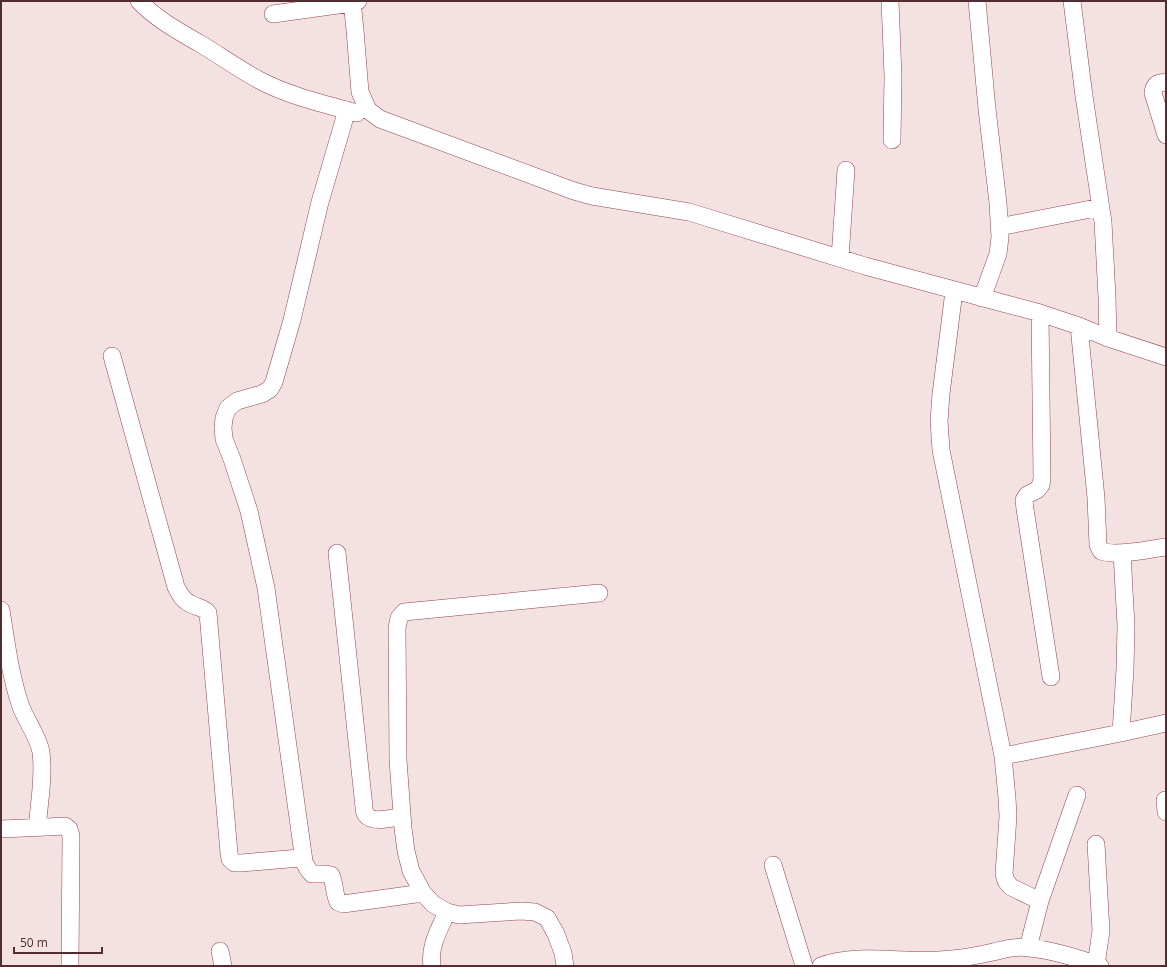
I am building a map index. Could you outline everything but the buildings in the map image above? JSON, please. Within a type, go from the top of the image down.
[{"type":"street","points":[[139,1],[144,7],[164,22],[259,80],[287,92],[380,119],[574,191],[619,201],[689,212],[954,291],[1040,313],[1166,357]]},
{"type":"street","points":[[890,1],[892,140]]},
{"type":"street","points":[[977,1],[998,202],[1000,237],[998,254],[982,298]]},
{"type":"street","points":[[1072,1],[1101,207],[1108,338]]},
{"type":"street","points":[[273,14],[354,2],[360,92],[368,110],[380,119]]},
{"type":"street","points":[[1166,82],[1157,84],[1153,93],[1166,135]]},
{"type":"street","points":[[347,110],[320,202],[292,320],[274,382],[270,389],[262,394],[237,402],[228,408],[223,423],[224,439],[249,511],[266,588],[304,860],[308,871],[312,874],[331,875],[338,902],[343,904],[423,893]]},
{"type":"street","points":[[840,258],[846,170]]},
{"type":"street","points":[[999,227],[1101,207]]},
{"type":"street","points":[[954,291],[941,394],[939,421],[941,450],[1003,756],[1008,816],[1004,874],[1006,881],[1011,887],[1040,901]]},
{"type":"street","points":[[1040,313],[1042,478],[1041,485],[1037,490],[1027,496],[1024,500],[1024,509],[1051,677]]},
{"type":"street","points":[[1080,326],[1096,498],[1098,545],[1101,551],[1115,554],[1166,547]]},
{"type":"street","points":[[112,356],[176,587],[180,595],[185,600],[190,604],[205,609],[208,613],[230,859],[234,863],[300,858],[304,860]]},
{"type":"street","points":[[1122,552],[1126,626],[1126,669],[1122,732]]},
{"type":"street","points":[[337,553],[364,807],[366,815],[371,819],[378,820],[402,816]]},
{"type":"street","points":[[565,966],[563,953],[556,934],[547,918],[535,912],[521,911],[459,915],[447,912],[433,904],[423,893],[411,871],[406,851],[398,760],[397,628],[399,618],[404,612],[599,592]]},
{"type":"street","points":[[1,610],[13,682],[20,706],[40,750],[42,770],[38,819],[41,826],[47,827]]},
{"type":"street","points":[[1003,756],[1166,723]]},
{"type":"street","points":[[1028,948],[1040,901],[1077,795]]},
{"type":"street","points":[[1,829],[65,826],[69,829],[71,836],[70,966]]},
{"type":"street","points":[[821,966],[844,960],[859,959],[931,964],[1013,948],[1028,948],[1048,951],[1098,965],[1101,931],[1096,844]]},
{"type":"street","points":[[773,865],[804,966]]},
{"type":"street","points":[[432,966],[431,952],[433,944],[447,912]]}]
